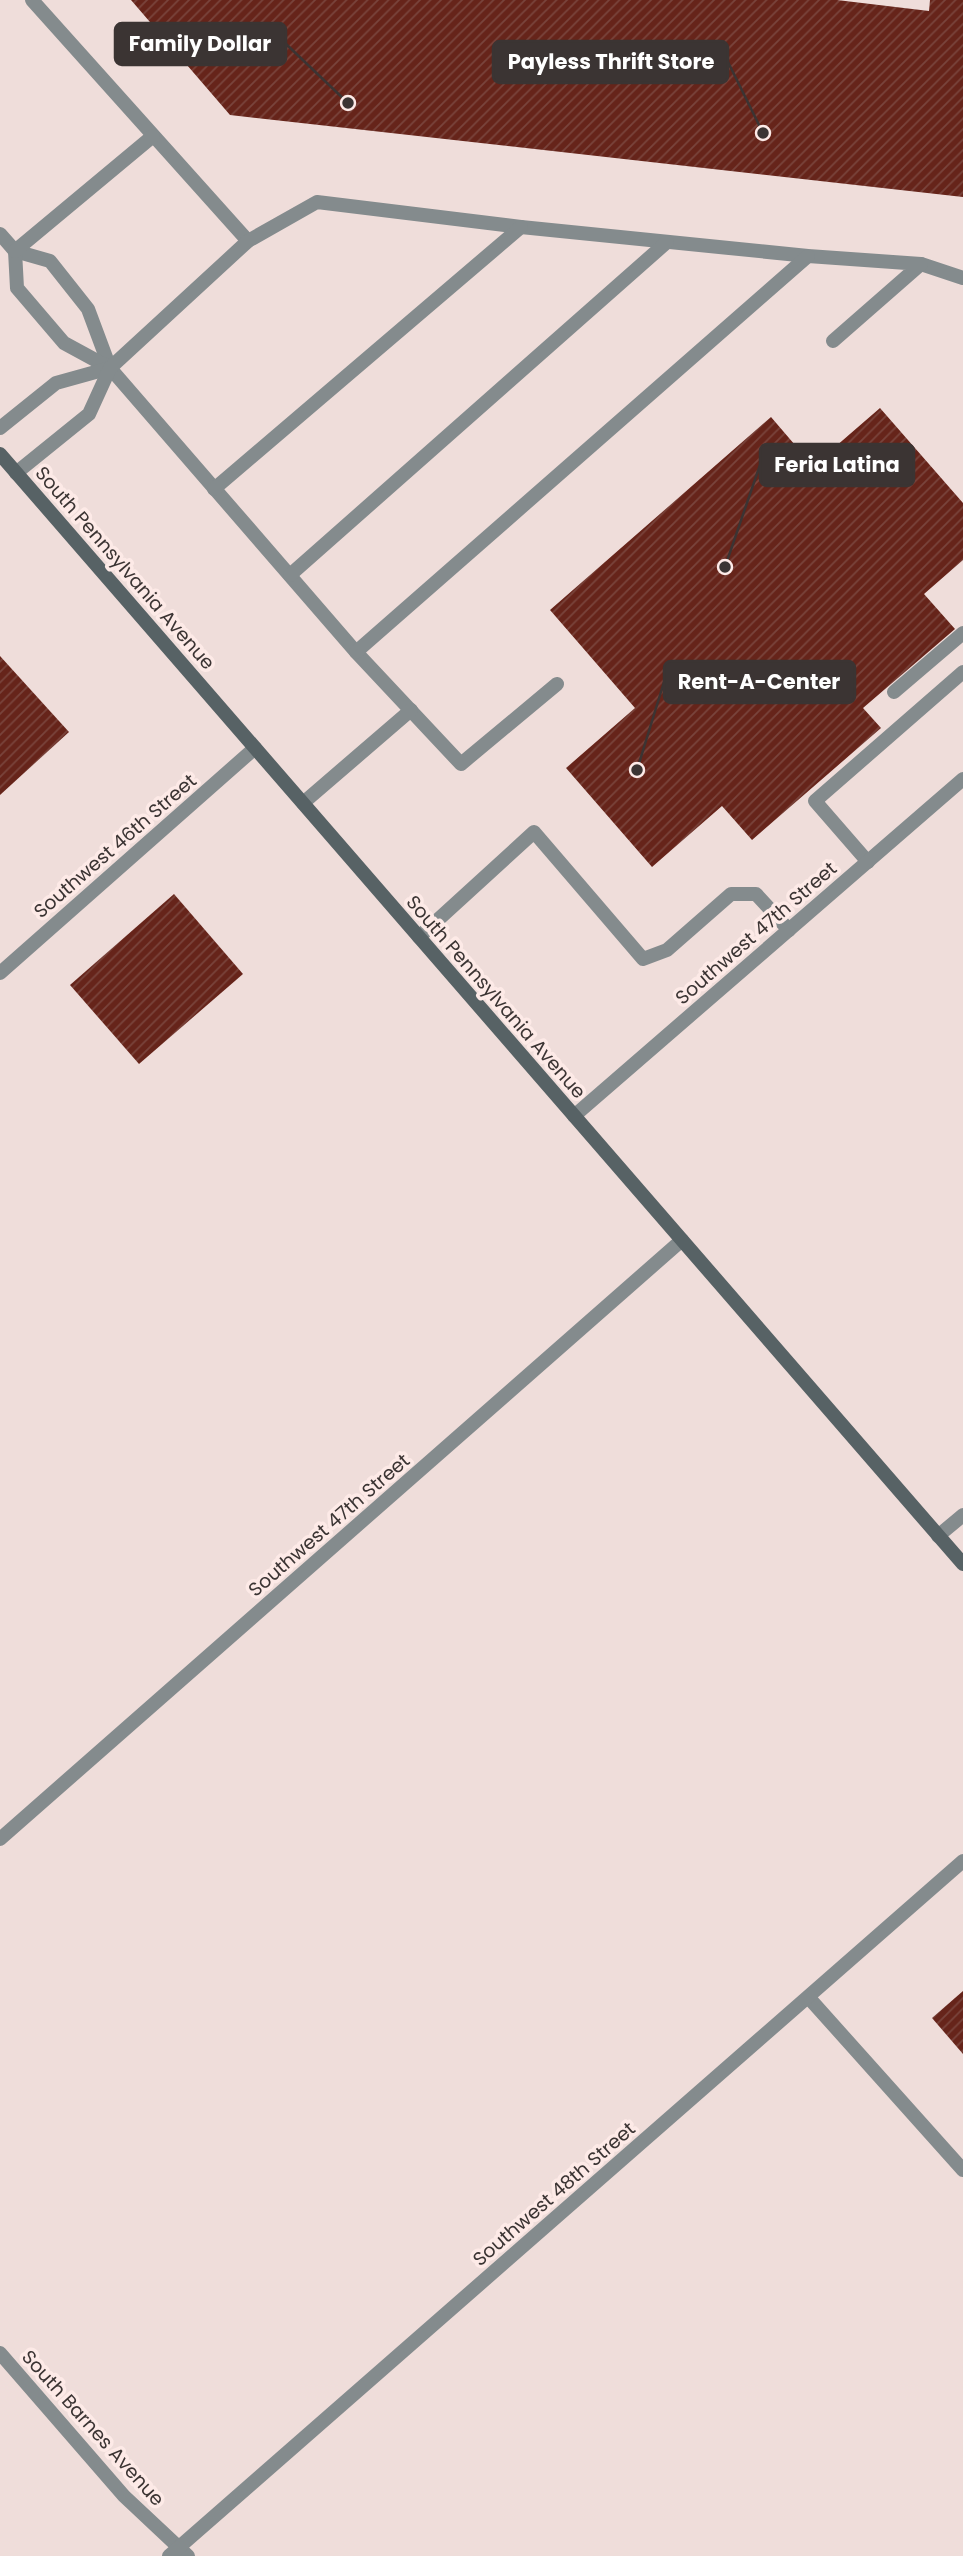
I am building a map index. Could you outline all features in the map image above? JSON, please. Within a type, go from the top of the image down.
[{"type":"main road","name":"South Pennsylvania Avenue","points":[[0,454],[963,1564]]},
{"type":"street","points":[[32,0],[248,241]]},
{"type":"street","points":[[15,251],[153,136]]},
{"type":"street","points":[[16,473],[89,414],[110,368],[248,241],[317,202],[667,242],[921,264],[963,278]]},
{"type":"street","points":[[214,489],[521,227]]},
{"type":"street","points":[[0,234],[15,251],[50,261],[89,309],[110,368]]},
{"type":"street","points":[[290,575],[667,242]]},
{"type":"street","points":[[15,251],[17,288],[64,343],[110,368],[356,652],[461,764],[557,684]]},
{"type":"street","points":[[356,652],[808,256]]},
{"type":"street","points":[[833,341],[921,264]]},
{"type":"street","points":[[0,429],[56,383],[110,368]]},
{"type":"street","points":[[894,692],[963,632]]},
{"type":"street","points":[[868,862],[815,801],[963,672]]},
{"type":"street","points":[[303,803],[411,710]]},
{"type":"street","name":"Southwest 46th Street","points":[[0,973],[255,748]]},
{"type":"street","name":"Southwest 47th Street","points":[[574,1116],[963,779]]},
{"type":"street","points":[[419,937],[534,832],[643,959],[667,950],[731,894],[756,894],[789,930]]},
{"type":"street","name":"Southwest 47th Street","points":[[0,1839],[682,1240]]},
{"type":"street","points":[[938,1536],[963,1515]]},
{"type":"street","name":"Southwest 48th Street","points":[[179,2553],[963,1861]]},
{"type":"street","points":[[808,1998],[963,2171]]},
{"type":"street","name":"South Barnes Avenue","points":[[0,2353],[124,2496],[179,2553]]},
{"type":"building","points":[[131,0],[837,0],[929,11],[930,0],[963,0],[963,197],[230,115]]},
{"type":"building","points":[[880,408],[963,503],[963,560],[924,594],[955,629],[863,708],[881,728],[752,840],[722,806],[652,867],[566,768],[635,708],[550,610],[771,417],[813,466]]},
{"type":"building","points":[[0,656],[69,732],[0,795]]},
{"type":"building","points":[[174,894],[243,974],[139,1064],[70,985]]},
{"type":"building","points":[[963,1991],[963,2054],[932,2018]]},
{"type":"place","name":"Family Dollar","points":[[348,103]]},
{"type":"place","name":"Payless Thrift Store","points":[[763,133]]},
{"type":"place","name":"Feria Latina","points":[[725,567]]},
{"type":"place","name":"Rent-A-Center","points":[[637,770]]}]
